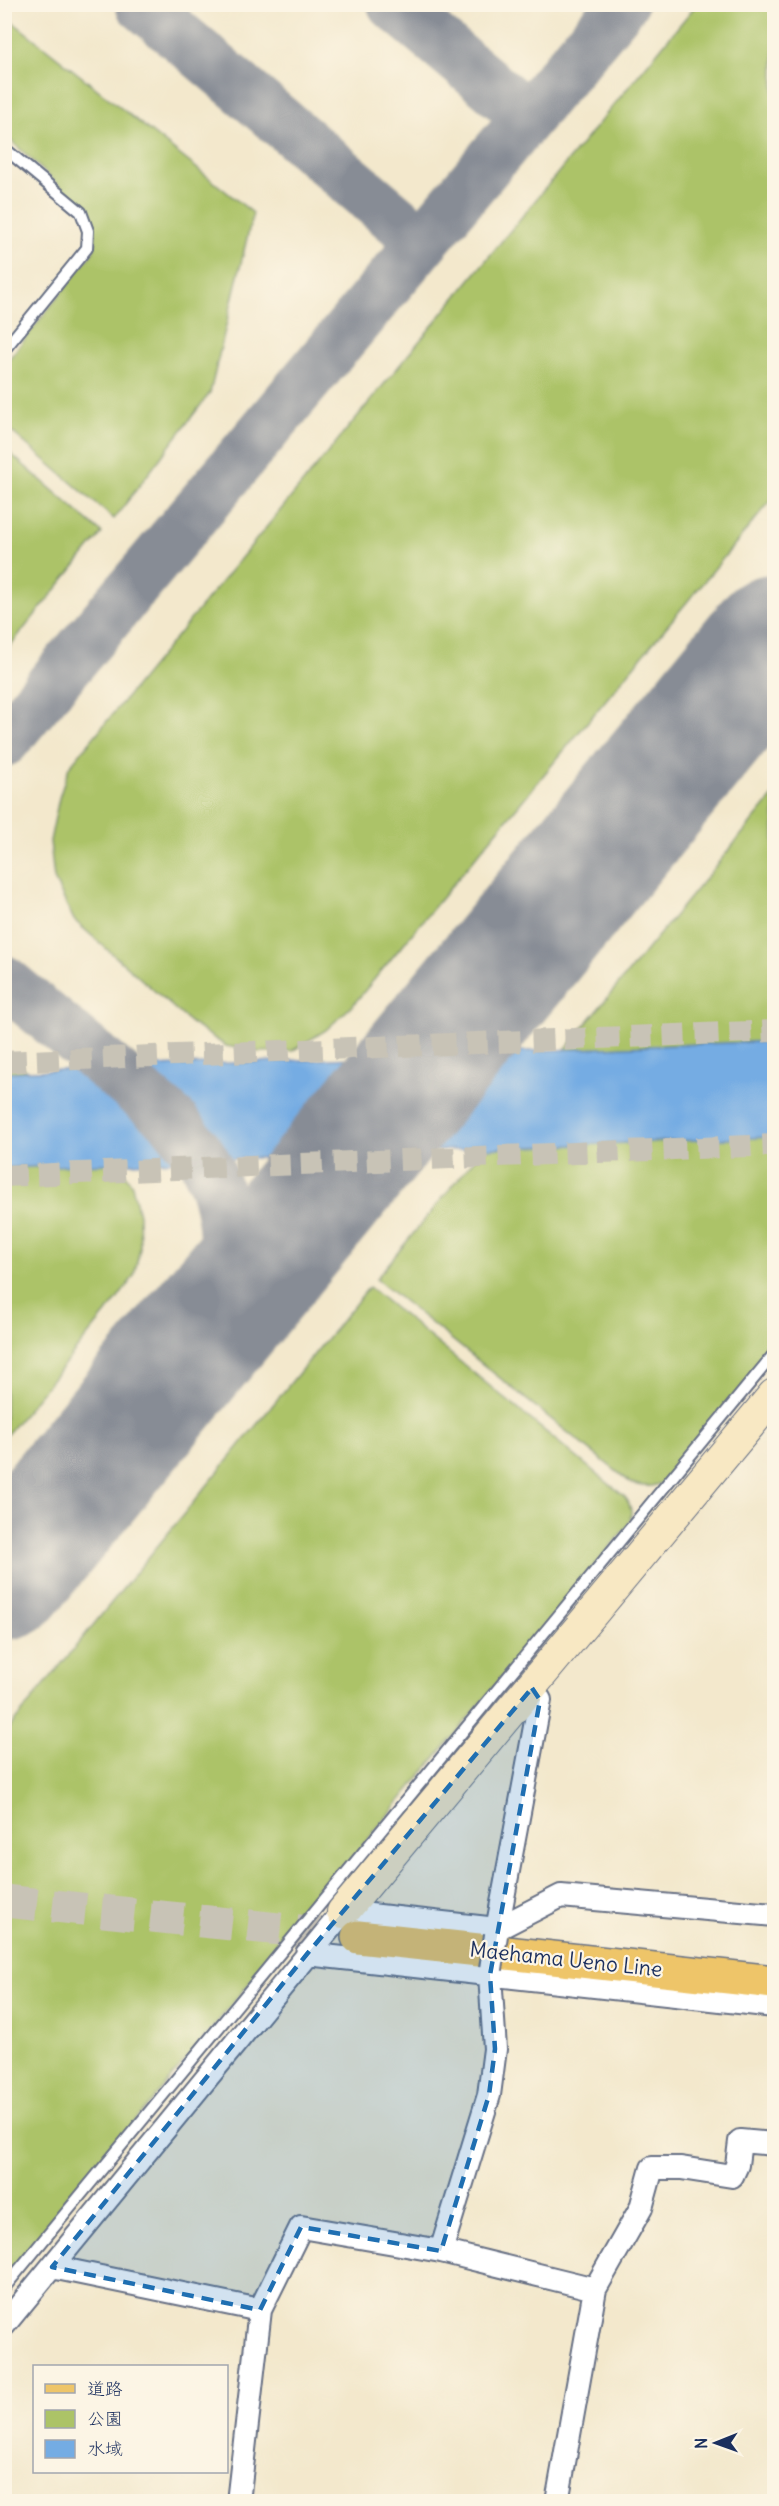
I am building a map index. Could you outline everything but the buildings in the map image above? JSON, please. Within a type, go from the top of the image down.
[{"type":"main road","name":"Maehama Ueno Line","points":[[351,1924],[774,1982]]},
{"type":"street","points":[[4,2325],[308,1954],[351,1924],[532,1688],[774,1395]]},
{"type":"street","points":[[441,2251],[489,2095],[495,2049],[490,1972],[540,1700],[532,1688]]},
{"type":"street","points":[[351,1924],[497,1932],[561,1896],[774,1914]]},
{"type":"street","points":[[308,1954],[490,1972],[774,2006]]},
{"type":"street","points":[[557,2502],[594,2289],[641,2208],[652,2168],[681,2168],[732,2176],[737,2165],[740,2141],[774,2144]]},
{"type":"street","points":[[237,2502],[260,2310],[301,2227],[441,2251],[594,2289]]},
{"type":"street","points":[[52,2267],[260,2310]]},
{"type":"lane","points":[[4,148],[81,212],[89,240],[87,248],[4,350]]},
{"type":"lane","points":[[4,2288],[774,1354]]},
{"type":"highlighted area","points":[[532,1688],[540,1700],[490,1975],[495,2049],[489,2095],[441,2251],[301,2227],[260,2310],[52,2267],[307,1954]]},
{"type":"green space","points":[[696,5],[774,5],[774,497],[353,1005],[326,1030],[292,1051],[259,1052],[226,1046],[192,1024],[74,920],[54,879],[50,841],[59,798],[69,767]]},
{"type":"green space","points":[[4,15],[253,213],[210,393],[114,519],[5,426],[5,364],[93,252],[95,235],[94,225],[86,211],[5,135]]},
{"type":"green space","points":[[5,449],[102,533],[5,652]]},
{"type":"green space","points":[[774,795],[774,1348],[669,1477],[656,1485],[642,1486],[631,1483],[376,1279]]},
{"type":"green space","points":[[5,1050],[116,1159],[132,1185],[139,1215],[140,1248],[134,1276],[5,1437]]},
{"type":"green space","points":[[369,1287],[625,1497],[631,1511],[630,1521],[5,2279],[5,1733]]},
{"type":"water","points":[[774,1041],[774,1137],[5,1168],[5,1072]]},
{"type":"taxiway","points":[[141,4],[422,241]]},
{"type":"taxiway","points":[[393,4],[527,116]]},
{"type":"taxiway","points":[[4,741],[622,4]]},
{"type":"taxiway","points":[[4,981],[165,1114]]},
{"type":"taxiway","points":[[173,1121],[199,1153],[208,1169],[221,1206],[225,1245],[224,1265],[216,1301],[206,1323],[184,1357]]},
{"type":"runway","points":[[4,1575],[774,639]]},
{"type":"tunnel","points":[[4,1062],[774,1031]]},
{"type":"tunnel","points":[[4,1176],[774,1145]]},
{"type":"tunnel","points":[[4,1901],[358,1937]]}]
